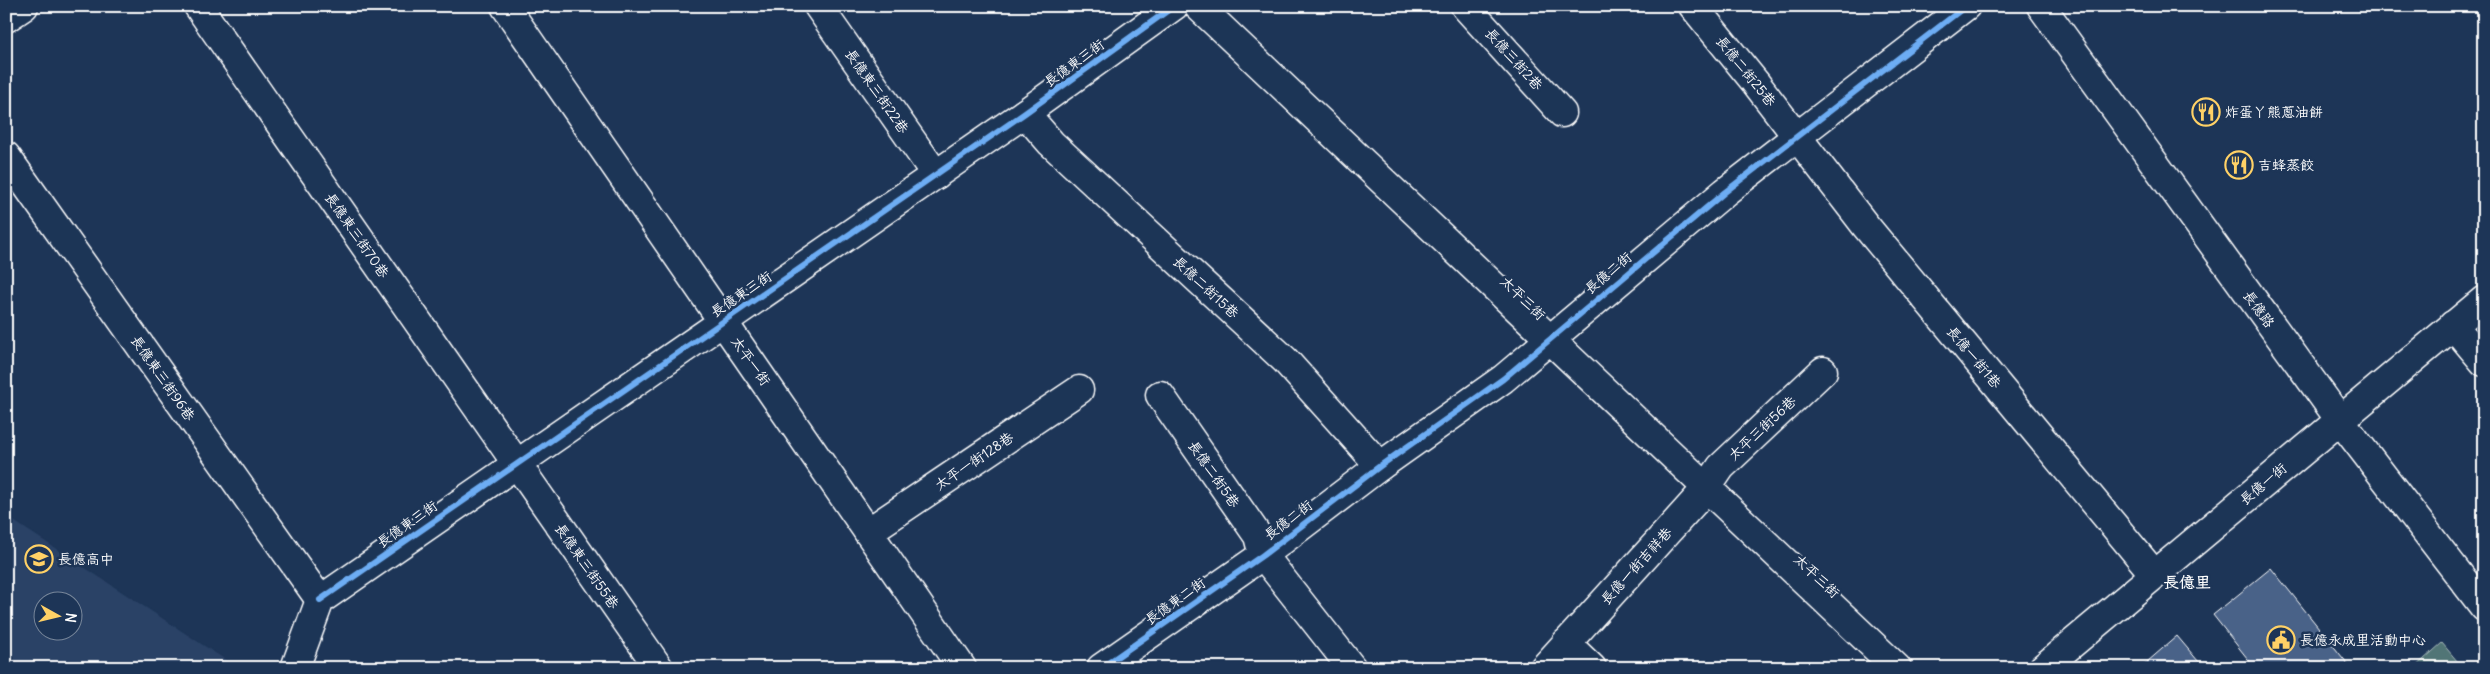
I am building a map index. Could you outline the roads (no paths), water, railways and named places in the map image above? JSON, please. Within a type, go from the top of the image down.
[{"type":"street","points":[[6,18],[24,6]]},
{"type":"street","name":"長億東三街70巷","points":[[198,6],[516,464]]},
{"type":"street","name":"太平一街","points":[[506,6],[962,668]]},
{"type":"street","name":"長億東三街22巷","points":[[818,6],[936,175]]},
{"type":"street","name":"長億東三街","points":[[320,600],[1025,114],[1174,6]]},
{"type":"street","name":"太平三街","points":[[1198,6],[1897,668]]},
{"type":"street","name":"長億三街2巷","points":[[1465,6],[1562,113]]},
{"type":"street","name":"長億二街25巷","points":[[1693,6],[1798,136]]},
{"type":"street","name":"長億二街","points":[[1263,555],[1380,466],[1503,379],[1724,192],[1966,6]]},
{"type":"street","name":"長億路","points":[[2041,6],[2340,420],[2484,606]]},
{"type":"street","name":"長億二街15巷","points":[[1025,114],[1051,143],[1285,360],[1380,466]]},
{"type":"street","name":"長億一街1巷","points":[[1798,136],[1865,224],[2154,574]]},
{"type":"street","name":"長億東三街96巷","points":[[6,156],[320,600]]},
{"type":"street","name":"長億一街","points":[[2043,668],[2484,300]]},
{"type":"street","points":[[2453,326],[2484,362]]},
{"type":"street","name":"太平三街56巷","points":[[1706,488],[1720,467],[1823,372]]},
{"type":"street","name":"太平一街128巷","points":[[868,532],[1079,390]]},
{"type":"street","name":"長億二街5巷","points":[[1160,395],[1258,536],[1263,555],[1352,668]]},
{"type":"street","name":"長億東三街55巷","points":[[516,464],[658,668]]},
{"type":"street","name":"長億一街吉祥巷","points":[[1544,668],[1706,488]]},
{"type":"street","name":"長億東二街","points":[[1101,668],[1263,555]]},
{"type":"street","points":[[295,668],[320,600]]},
{"type":"street","points":[[1566,643],[1592,668]]},
{"type":"place","name":"炸蛋ㄚ熊蔥油餅","points":[[2206,112]]},
{"type":"place","name":"吉蜂蒸餃","points":[[2239,165]]},
{"type":"place","name":"長億高中","points":[[39,559]]},
{"type":"place","name":"長億永成里活動中心","points":[[2281,640]]},
{"type":"district","name":"長億里","points":[[2187,582]]}]
